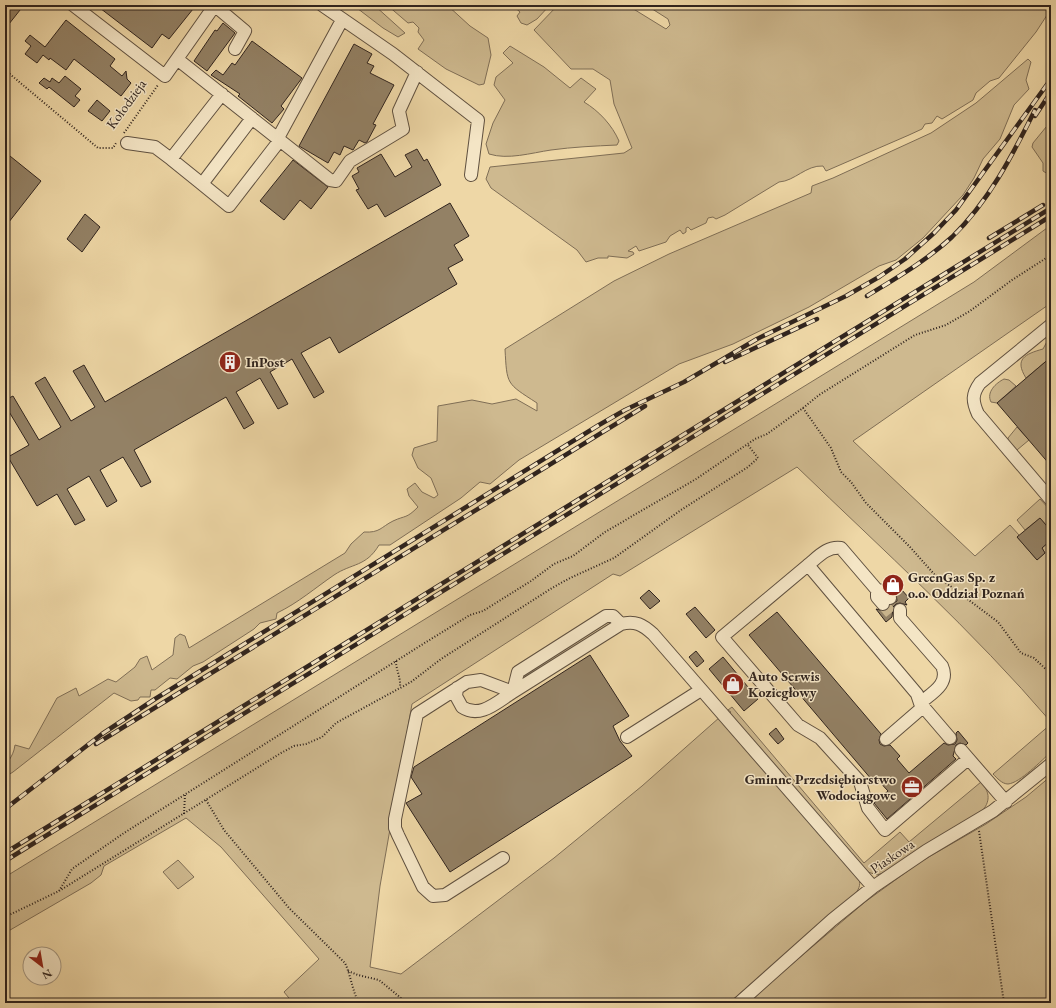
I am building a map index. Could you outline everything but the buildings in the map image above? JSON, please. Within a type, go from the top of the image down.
[{"type":"street","points":[[74,5],[165,76]]},
{"type":"street","points":[[214,5],[245,31],[235,49]]},
{"type":"street","name":"Kołodzieja","points":[[165,76],[214,5]]},
{"type":"street","points":[[322,5],[393,54],[478,120],[471,175]]},
{"type":"street","points":[[122,140],[155,147],[229,206],[279,139],[342,20]]},
{"type":"street","points":[[177,59],[330,180],[336,181],[350,161],[403,128],[399,111],[417,72]]},
{"type":"street","points":[[171,159],[222,94]]},
{"type":"street","points":[[202,184],[252,118]]},
{"type":"street","points":[[1051,325],[980,383],[974,392],[973,403],[978,414],[1051,500]]},
{"type":"street","points":[[886,601],[884,591],[877,590],[841,548],[833,547],[826,550],[722,637],[798,725],[820,738],[860,782],[868,808],[885,830],[964,754],[1006,802]]},
{"type":"street","points":[[808,565],[917,694],[921,705],[950,738]]},
{"type":"street","points":[[886,739],[942,684],[945,672],[942,666],[898,615]]},
{"type":"street","points":[[513,692],[518,672],[606,616],[613,616],[621,624]]},
{"type":"street","points":[[456,688],[458,703],[467,711],[475,712],[484,710],[621,624],[630,622],[639,623],[646,627],[700,690],[724,714],[873,887]]},
{"type":"street","points":[[535,661],[543,673]]},
{"type":"street","points":[[503,858],[445,895],[433,896],[423,887],[395,828],[395,819],[417,714],[456,688],[467,682],[475,680],[513,692]]},
{"type":"street","points":[[628,737],[700,690]]},
{"type":"street","name":"Piaskowa","points":[[739,1003],[873,887],[926,851],[977,822],[1006,802],[1051,764]]},
{"type":"path","name":"Kołodzieja","points":[[5,70],[98,148],[113,148],[122,140],[165,76]]},
{"type":"path","points":[[59,891],[72,869],[124,833],[236,761],[261,747],[470,615],[483,611],[531,581],[554,564],[573,556],[605,532],[696,479],[784,423],[819,395],[915,335],[946,325],[970,311],[1012,280],[1051,255]]},
{"type":"path","points":[[803,408],[831,448],[841,472],[851,482],[866,503],[911,548],[934,574],[998,622],[1021,653],[1034,658],[1051,674]]},
{"type":"path","points":[[5,917],[59,891],[281,753],[294,746],[306,744],[322,736],[336,723],[400,687],[552,588],[614,558],[681,510],[748,467],[758,458],[748,445]]},
{"type":"path","points":[[396,661],[396,671],[401,680],[400,687]]},
{"type":"path","points":[[184,814],[185,795]]},
{"type":"path","points":[[206,800],[224,830],[289,908],[345,963],[350,983],[359,1003]]},
{"type":"path","points":[[977,822],[1004,1003]]},
{"type":"path","points":[[348,971],[379,980],[408,1003]]},
{"type":"shaded area","points":[[353,5],[374,5],[405,33],[398,37],[383,28]]},
{"type":"shaded area","points":[[387,5],[447,5],[470,26],[488,38],[491,55],[484,84],[479,85],[446,69],[418,49],[424,40],[418,32],[419,28],[413,22],[408,23]]},
{"type":"shaded area","points":[[512,5],[550,5],[537,19],[527,25],[521,23],[517,16],[520,12]]},
{"type":"shaded area","points":[[558,5],[627,5],[666,29],[670,25],[668,19],[646,5],[1051,5],[1051,9],[1036,32],[999,78],[990,81],[976,93],[973,100],[942,119],[937,116],[932,123],[925,124],[922,129],[826,171],[823,166],[817,166],[806,170],[790,179],[779,182],[725,215],[716,219],[713,217],[708,218],[706,223],[691,230],[688,227],[686,228],[686,232],[683,234],[680,230],[670,236],[666,242],[639,251],[636,246],[628,251],[633,252],[634,254],[627,258],[608,256],[608,258],[598,258],[586,262],[577,250],[491,188],[486,179],[490,167],[624,153],[632,148],[614,104],[610,80],[593,69],[571,69],[534,30]]},
{"type":"shaded area","points":[[510,46],[544,67],[570,88],[581,78],[596,89],[584,102],[600,114],[609,124],[619,141],[617,145],[559,149],[512,156],[496,156],[489,154],[486,144],[493,123],[505,100],[494,85],[496,77],[513,63],[503,53]]},
{"type":"shaded area","points":[[1028,59],[1031,62],[1026,80],[1029,89],[1014,105],[1000,139],[983,159],[974,178],[963,195],[923,238],[896,260],[879,266],[809,307],[733,344],[679,364],[519,460],[490,484],[480,482],[461,498],[390,545],[379,545],[364,561],[334,575],[299,600],[277,613],[276,619],[260,623],[254,629],[203,662],[193,666],[177,679],[170,678],[155,690],[151,690],[150,697],[140,697],[138,700],[131,701],[114,693],[5,777],[6,767],[13,754],[15,745],[29,749],[57,698],[76,688],[79,696],[108,679],[116,682],[135,667],[140,659],[147,656],[152,670],[173,655],[175,638],[180,634],[185,636],[189,648],[345,553],[351,544],[364,532],[377,531],[393,521],[411,513],[418,507],[409,496],[407,489],[415,483],[422,492],[434,498],[438,495],[431,478],[418,468],[412,455],[414,448],[437,441],[438,406],[472,400],[492,404],[516,399],[537,411],[537,403],[519,391],[510,382],[506,370],[505,349],[614,281],[669,254],[811,193],[812,186],[833,178],[931,133],[976,103]]},
{"type":"shaded area","points":[[1051,121],[1051,176],[1043,171],[1043,163],[1032,147],[1033,143]]},
{"type":"shaded area","points":[[1051,225],[1051,303],[853,441],[975,556],[1010,525],[1019,535],[1017,537],[1037,560],[1045,553],[1042,548],[1051,540],[1051,722],[959,623],[797,467],[620,576],[613,574],[412,704],[380,886],[370,967],[401,974],[554,858],[642,786],[720,717],[860,881],[859,888],[855,894],[729,1003],[293,1003],[284,992],[319,959],[221,847],[186,818],[104,866],[101,875],[91,883],[5,933],[5,877],[974,282]]},
{"type":"shaded area","points":[[1051,334],[1051,357],[1026,378],[1021,366],[1023,358],[1031,353],[1043,349]]},
{"type":"shaded area","points":[[1004,379],[1009,380],[1016,386],[997,403],[991,402],[991,391],[995,385]]},
{"type":"shaded area","points":[[1017,427],[1029,440],[1017,450],[1008,442],[1008,438]]},
{"type":"shaded area","points":[[1040,499],[1051,511],[1051,522],[1047,526],[1040,518],[1025,530],[1017,520]]},
{"type":"shaded area","points":[[732,707],[864,863],[900,832],[909,842],[981,782],[986,789],[988,796],[986,806],[983,810],[914,852],[883,873],[877,875],[868,872],[729,714],[731,712],[728,710]]},
{"type":"shaded area","points":[[1051,724],[1051,752],[1031,771],[1019,780],[1008,784],[1002,782],[993,774]]},
{"type":"shaded area","points":[[1051,776],[1051,1003],[746,1003],[865,902],[920,862],[986,824],[1026,797]]},
{"type":"shaded area","points":[[178,860],[194,877],[178,889],[163,872]]},
{"type":"tunnel","points":[[883,604],[893,616]]},
{"type":"railway","points":[[45,778],[102,734],[155,699],[599,425],[625,410],[684,382],[757,339],[846,296],[879,277],[905,259],[934,233],[956,210],[1051,79]]},
{"type":"railway","points":[[1035,116],[1051,92]]},
{"type":"railway","points":[[867,296],[911,269],[932,254],[952,237],[965,223],[999,177],[1035,110]]},
{"type":"railway","points":[[989,238],[1043,205]]},
{"type":"railway","points":[[5,853],[1051,208]]},
{"type":"railway","points":[[5,861],[1051,216]]},
{"type":"railway","points":[[725,362],[817,319]]},
{"type":"railway","points":[[96,744],[645,406]]},
{"type":"railway","points":[[5,809],[49,775]]},
{"type":"place","name":"InPost","points":[[230,362]]},
{"type":"place","name":"GreenGas Sp. z o.o. Oddział Poznań","points":[[893,585]]},
{"type":"place","name":"Auto Serwis Koziegłowy","points":[[733,684]]},
{"type":"place","name":"Gminne Przedsiębiorstwo Wodociągowe","points":[[912,787]]}]
